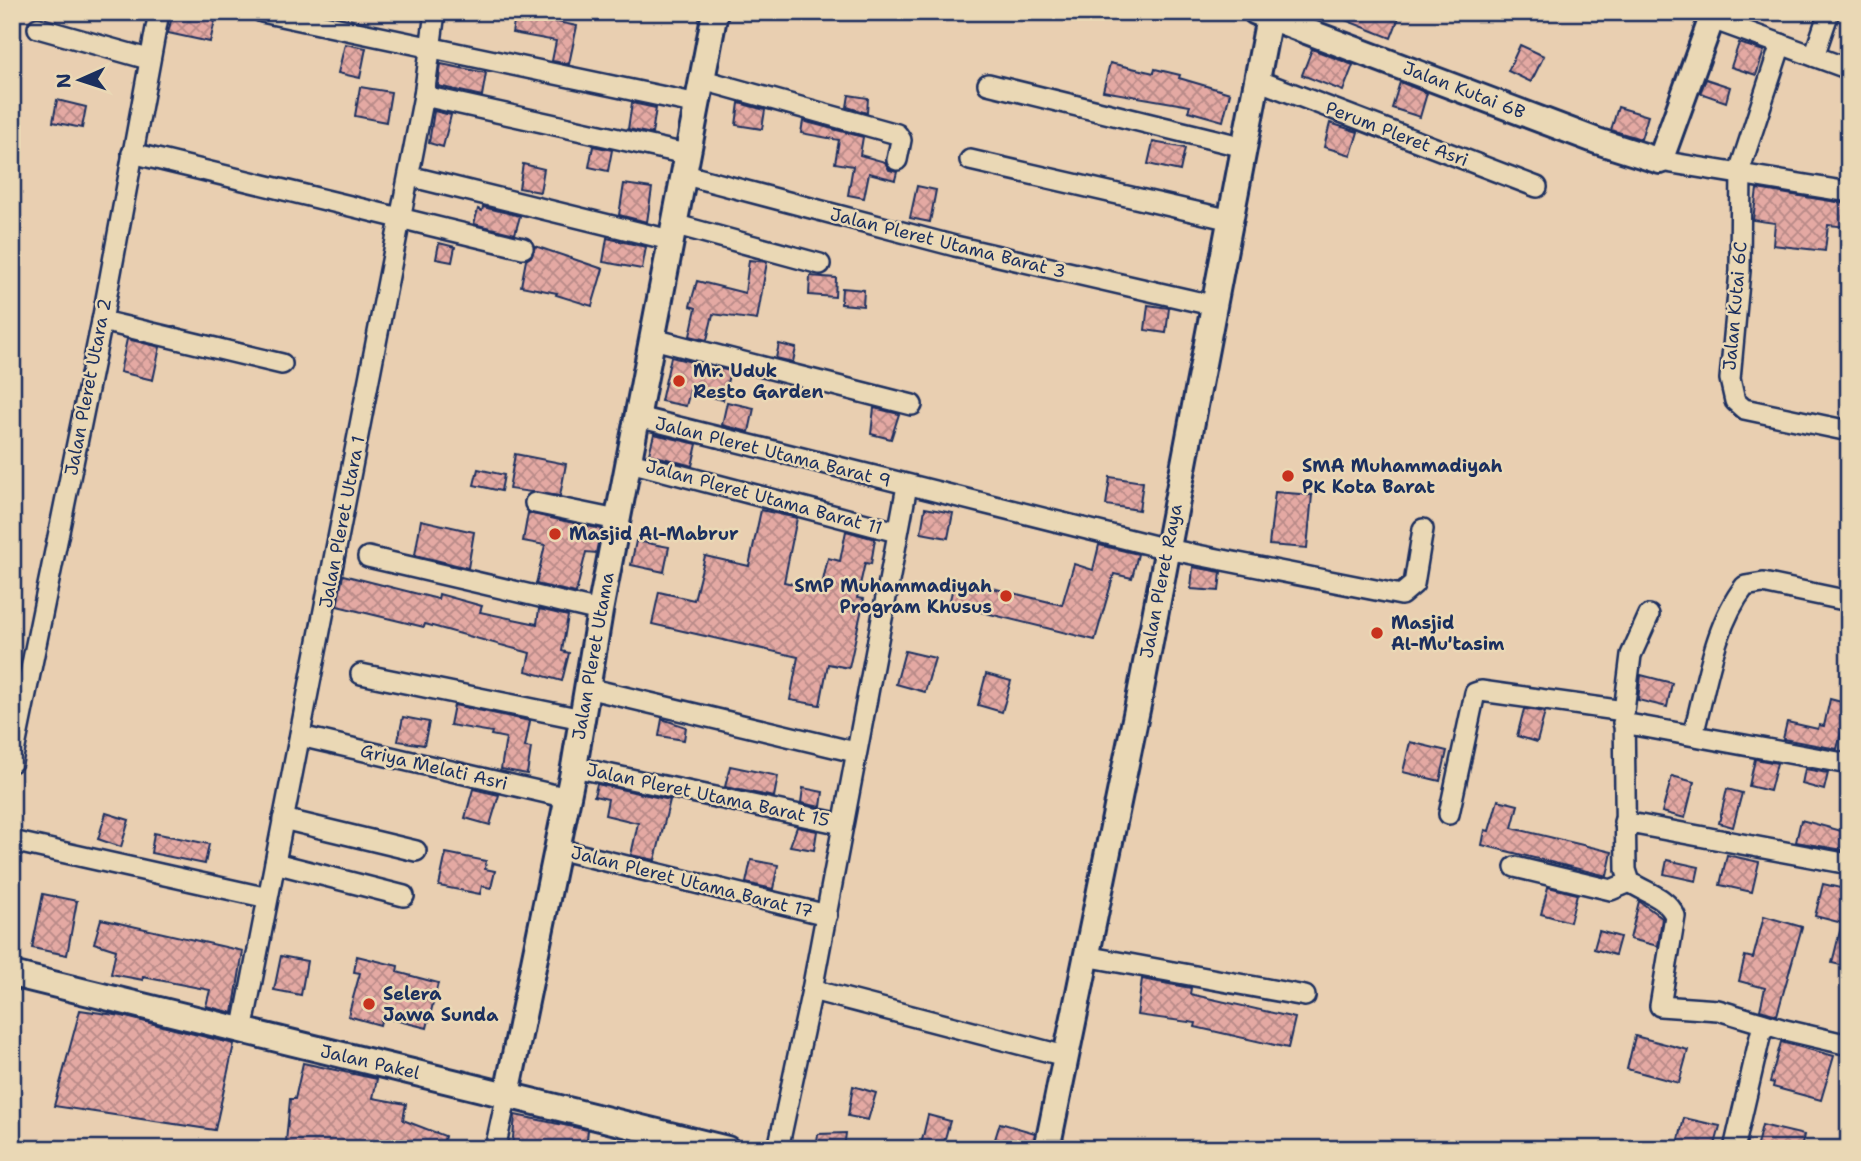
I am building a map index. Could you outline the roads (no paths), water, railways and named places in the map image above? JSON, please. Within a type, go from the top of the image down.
[{"type":"street","name":"Jalan Pleret Utara 2","points":[[12,762],[102,321],[148,60],[159,12]]},
{"type":"street","points":[[262,12],[432,49],[701,92],[897,134],[901,140],[897,159]]},
{"type":"street","name":"Jalan Pleret Utara 1","points":[[242,1031],[398,218],[424,96],[435,12]]},
{"type":"street","name":"Jalan Pleret Utama","points":[[508,1094],[574,767],[600,611],[715,12]]},
{"type":"street","points":[[1814,56],[1829,12]]},
{"type":"street","name":"Jalan Pleret Raya","points":[[1047,1149],[1216,306],[1257,80],[1265,14]]},
{"type":"street","name":"Jalan Kutai 6B","points":[[1265,14],[1597,141],[1660,161]]},
{"type":"street","points":[[1849,69],[1713,16],[1660,161],[1849,192]]},
{"type":"street","points":[[38,29],[148,60]]},
{"type":"street","name":"Jalan Kutai 6C","points":[[1781,44],[1751,133],[1741,176],[1741,248],[1731,345],[1731,391],[1744,408],[1849,431]]},
{"type":"street","name":"Perum Pleret Asri","points":[[1257,80],[1537,187]]},
{"type":"street","points":[[988,85],[1244,147]]},
{"type":"street","name":"Jalan Pleret Utama Barat 3","points":[[424,96],[684,164],[956,246],[1216,306]]},
{"type":"street","points":[[132,153],[523,248]]},
{"type":"street","points":[[970,160],[1231,220]]},
{"type":"street","points":[[421,179],[820,264]]},
{"type":"street","points":[[102,321],[282,365]]},
{"type":"street","points":[[653,339],[912,405]]},
{"type":"street","name":"Jalan Pleret Utama Barat 9","points":[[638,417],[1167,549],[1401,595],[1414,584],[1423,529]]},
{"type":"street","name":"Jalan Pleret Utama Barat 11","points":[[630,462],[897,532]]},
{"type":"street","points":[[778,1149],[827,915],[855,752],[907,486]]},
{"type":"street","points":[[535,503],[617,520]]},
{"type":"street","points":[[368,557],[600,611]]},
{"type":"street","points":[[1693,735],[1721,634],[1745,586],[1763,583],[1849,601]]},
{"type":"street","points":[[1630,882],[1624,822],[1623,717],[1631,655],[1649,615]]},
{"type":"street","points":[[362,674],[582,719]]},
{"type":"street","points":[[587,688],[855,752]]},
{"type":"street","points":[[1449,814],[1475,693],[1482,691],[1849,764]]},
{"type":"street","name":"Griya Melati Asri","points":[[300,736],[568,798]]},
{"type":"street","name":"Jalan Pleret Utama Barat 15","points":[[574,767],[842,824]]},
{"type":"street","points":[[283,819],[415,851]]},
{"type":"street","points":[[1624,822],[1849,864]]},
{"type":"street","points":[[12,841],[260,896]]},
{"type":"street","name":"Jalan Pleret Utama Barat 17","points":[[557,849],[827,915]]},
{"type":"street","points":[[275,863],[404,896]]},
{"type":"street","points":[[1515,867],[1611,890],[1630,882]]},
{"type":"street","points":[[1630,882],[1661,898],[1671,906],[1675,916],[1660,1006],[1718,1010],[1849,1045]]},
{"type":"street","points":[[1085,956],[1305,996]]},
{"type":"street","name":"Jalan Pakel","points":[[12,974],[727,1149]]},
{"type":"street","points":[[812,990],[1065,1056]]},
{"type":"street","points":[[1734,1149],[1763,1024]]},
{"type":"street","points":[[495,1149],[508,1094]]},
{"type":"place","name":"Mr. Uduk Resto Garden","points":[[679,381]]},
{"type":"place","name":"SMA Muhammadiyah PK Kota Barat","points":[[1288,476]]},
{"type":"place","name":"Masjid Al-Mabrur","points":[[555,534]]},
{"type":"place","name":"SMP Muhammadiyah Program Khusus","points":[[1006,596]]},
{"type":"place","name":"Masjid Al-Mu'tasim","points":[[1377,633]]},
{"type":"place","name":"Selera Jawa Sunda","points":[[369,1004]]}]
